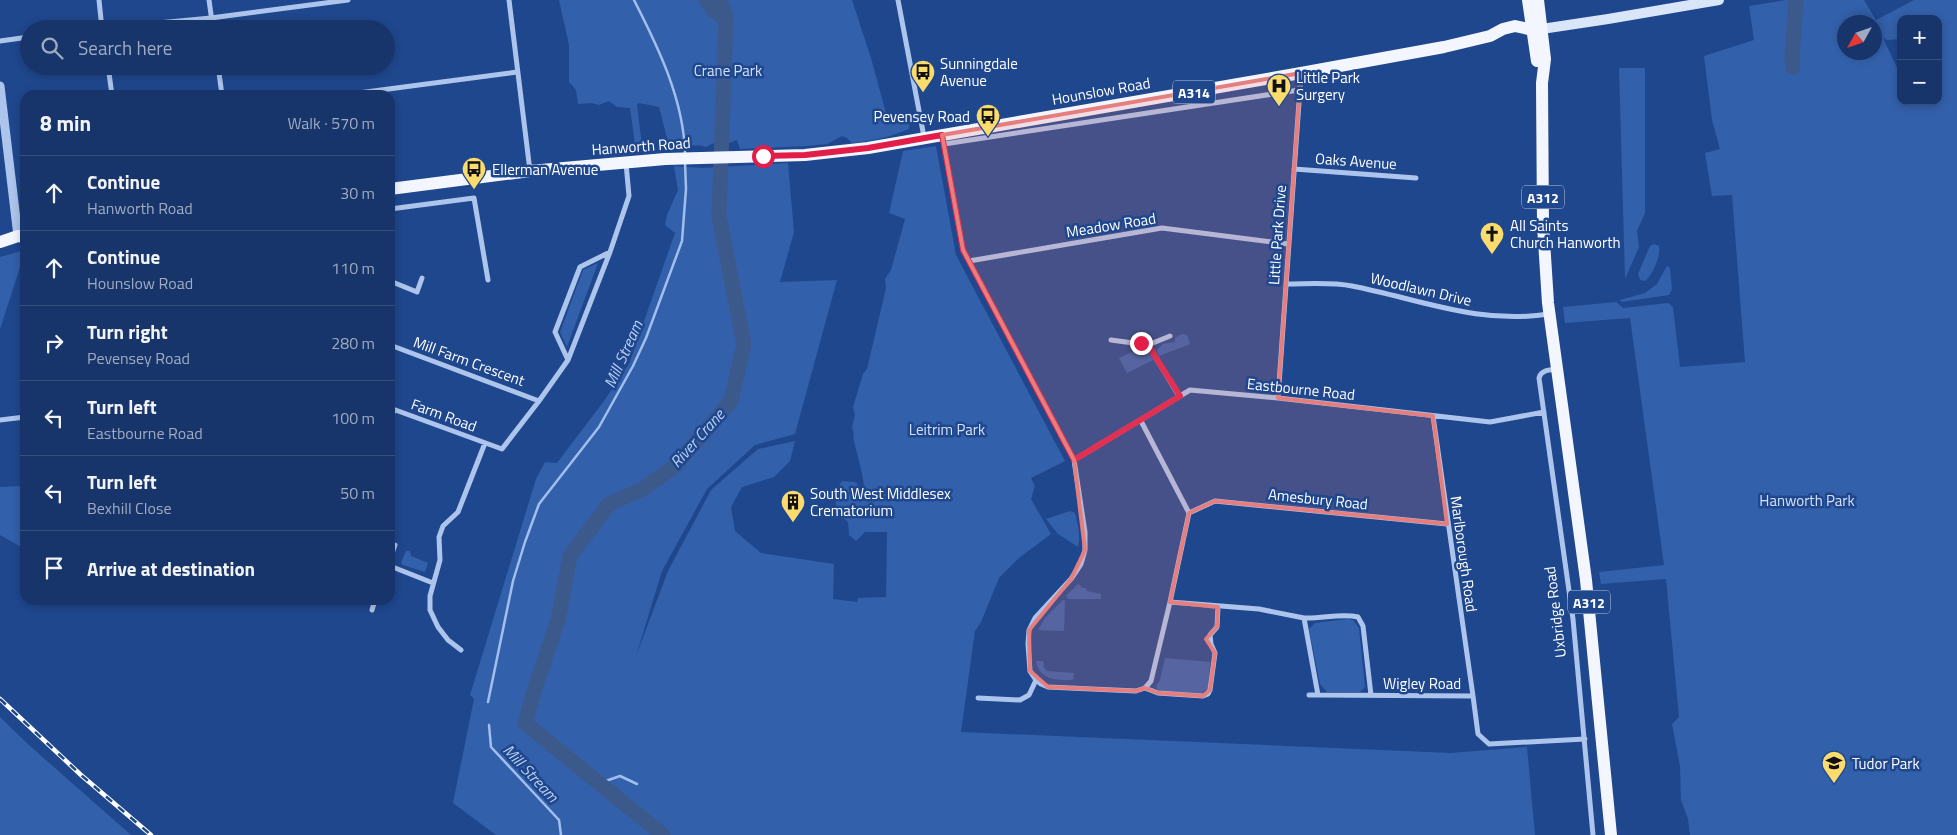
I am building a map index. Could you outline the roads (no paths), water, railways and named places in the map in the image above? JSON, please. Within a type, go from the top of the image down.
[{"type":"main road","name":"A312","points":[[1528,0],[1538,30]]},
{"type":"main road","name":"A312","points":[[1538,0],[1542,83],[1543,225],[1550,314],[1586,580],[1611,835]]},
{"type":"main road","name":"Hounslow Road","points":[[805,155],[868,148],[924,137],[943,140],[1444,47],[1490,36],[1503,29],[1515,26],[1538,30],[1719,0]]},
{"type":"main road","name":"Hanworth Road","points":[[395,188],[530,171],[626,163],[693,158],[805,155]]},
{"type":"main road","points":[[0,242],[20,237]]},
{"type":"street","points":[[99,0],[101,20]]},
{"type":"street","points":[[209,0],[211,18]]},
{"type":"street","points":[[189,20],[348,0]]},
{"type":"street","points":[[508,0],[530,171]]},
{"type":"street","points":[[898,0],[924,137]]},
{"type":"street","points":[[0,41],[20,39]]},
{"type":"street","points":[[380,90],[518,72]]},
{"type":"street","name":"Little Park Drive","points":[[1278,398],[1301,73]]},
{"type":"street","points":[[109,75],[111,90]]},
{"type":"street","points":[[219,75],[221,90]]},
{"type":"street","points":[[0,86],[2,115],[20,225]]},
{"type":"street","points":[[1140,421],[1189,513],[1151,681],[1145,688],[1136,691],[1048,687],[1036,680],[1030,671],[1029,630],[1035,618],[1071,579],[1081,564],[1085,550],[1085,532],[1074,460],[963,250],[943,140],[1299,90]]},
{"type":"street","name":"Mill Farm Crescent","points":[[502,449],[568,360],[610,252],[629,196],[626,163]]},
{"type":"street","name":"Oaks Avenue","points":[[1294,169],[1416,178]]},
{"type":"street","points":[[395,208],[474,198],[488,280]]},
{"type":"street","name":"Meadow Road","points":[[969,261],[1162,228],[1288,244]]},
{"type":"street","points":[[568,360],[556,332],[580,266],[610,252]]},
{"type":"street","points":[[395,283],[417,292],[422,278]]},
{"type":"street","name":"Woodlawn Drive","points":[[1287,284],[1350,286],[1468,314],[1522,318],[1550,314]]},
{"type":"street","points":[[1111,340],[1148,345],[1170,336]]},
{"type":"street","points":[[1148,345],[1180,396]]},
{"type":"street","name":"Mill Farm Crescent","points":[[395,347],[539,401]]},
{"type":"street","name":"Uxbridge Road","points":[[1557,369],[1544,371],[1538,378],[1573,619],[1593,835]]},
{"type":"street","name":"Eastbourne Road","points":[[1074,460],[1190,390],[1490,422],[1544,412]]},
{"type":"street","name":"Farm Road","points":[[395,410],[502,449]]},
{"type":"street","name":"Marlborough Road","points":[[1433,416],[1473,696]]},
{"type":"street","points":[[0,420],[20,418]]},
{"type":"street","name":"Farm Road","points":[[433,583],[440,560],[439,537],[444,526],[458,512],[485,443]]},
{"type":"street","name":"Amesbury Road","points":[[1189,513],[1216,501],[1447,524]]},
{"type":"street","points":[[395,568],[433,583],[430,596],[430,610],[448,640],[461,650]]},
{"type":"street","name":"Wigley Road","points":[[1170,602],[1218,607],[1259,608],[1304,618],[1347,615],[1358,617],[1363,626],[1371,695]]},
{"type":"street","points":[[372,610],[374,605]]},
{"type":"street","points":[[1145,688],[1158,693],[1203,696],[1208,694],[1215,654],[1210,644],[1210,635],[1217,627],[1218,607]]},
{"type":"street","points":[[1304,618],[1318,695]]},
{"type":"street","points":[[978,698],[1020,700],[1029,695],[1036,680]]},
{"type":"street","name":"Wigley Road","points":[[1309,695],[1473,696],[1478,734],[1489,744],[1585,739]]},
{"type":"waterway","name":"Mill Stream","points":[[634,0],[652,36],[675,94],[684,134],[685,154]]},
{"type":"waterway","name":"River Crane","points":[[706,0],[714,11],[726,18]]},
{"type":"waterway","name":"River Crane","points":[[663,835],[525,723],[558,620],[570,556],[609,504],[643,489],[675,466],[731,401],[744,344],[719,217],[726,18],[720,0]]},
{"type":"waterway","points":[[1793,67],[1796,0]]},
{"type":"waterway","name":"Mill Stream","points":[[488,702],[513,581],[539,504],[599,427],[633,366],[646,338],[682,241],[686,189],[685,162]]},
{"type":"waterway","name":"Mill Stream","points":[[489,725],[491,747],[559,820],[561,835]]},
{"type":"waterway","points":[[600,783],[620,776],[637,784]]},
{"type":"railway","points":[[0,699],[81,775],[151,835]]},
{"type":"place","name":"Sunningdale Avenue","points":[[923,93]]},
{"type":"place","name":"Little Park Surgery","points":[[1279,107]]},
{"type":"place","name":"Pevensey Road","points":[[988,137]]},
{"type":"place","name":"Ellerman Avenue","points":[[474,190]]},
{"type":"place","name":"All Saints Church Hanworth","points":[[1492,255]]},
{"type":"place","name":"South West Middlesex Crematorium","points":[[793,523]]},
{"type":"place","name":"Tudor Park","points":[[1834,784]]},
{"type":"park label","name":"Crane Park","points":[[728,70]]},
{"type":"park label","name":"Leitrim Park","points":[[947,429]]},
{"type":"park label","name":"Hanworth Park","points":[[1807,500]]}]
